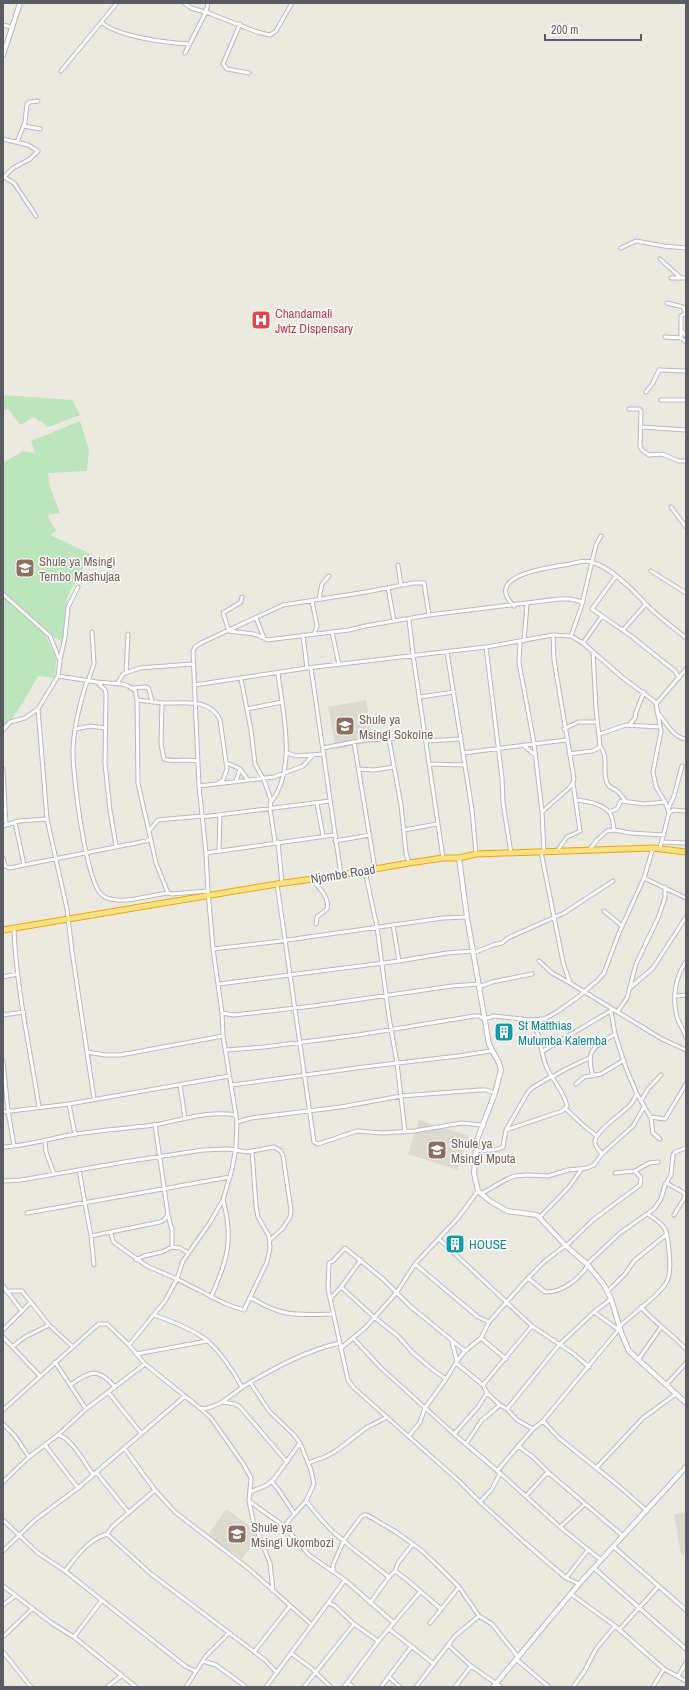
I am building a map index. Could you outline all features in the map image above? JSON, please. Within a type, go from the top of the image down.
[{"type":"highway","name":"Njombe Road","points":[[3,930],[68,920],[208,893],[341,875],[443,858],[459,858],[476,854],[653,848],[686,852]]},
{"type":"street","points":[[3,55],[20,3]]},
{"type":"street","points":[[61,71],[117,3]]},
{"type":"street","points":[[184,3],[191,8],[240,24],[257,32],[270,35],[273,34],[292,3]]},
{"type":"street","points":[[185,53],[206,12],[208,3]]},
{"type":"street","points":[[101,22],[113,30],[135,36],[190,44]]},
{"type":"street","points":[[240,24],[224,64],[227,69],[249,73]]},
{"type":"street","points":[[3,26],[11,27]]},
{"type":"street","points":[[17,142],[24,126],[28,104],[30,102],[38,101]]},
{"type":"street","points":[[24,126],[40,129]]},
{"type":"street","points":[[3,139],[28,145],[38,151],[30,159],[13,168],[4,178],[14,183],[36,216]]},
{"type":"street","points":[[621,248],[636,242],[686,248]]},
{"type":"street","points":[[660,259],[681,278]]},
{"type":"street","points":[[671,278],[686,278]]},
{"type":"street","points":[[667,303],[682,307],[686,313],[681,316],[681,338]]},
{"type":"street","points":[[680,328],[686,336]]},
{"type":"street","points":[[665,337],[681,338],[686,342]]},
{"type":"street","points":[[646,392],[653,383],[659,370],[686,371]]},
{"type":"street","points":[[660,400],[686,400]]},
{"type":"street","points":[[629,409],[641,410],[640,446],[645,453],[649,455],[662,454],[679,461],[686,461]]},
{"type":"street","points":[[641,427],[686,430]]},
{"type":"street","points":[[671,507],[686,528]]},
{"type":"street","points":[[571,636],[583,602],[596,545],[601,536]]},
{"type":"street","points":[[514,606],[509,600],[506,589],[508,584],[513,579],[545,567],[581,562],[593,562],[616,576],[686,638]]},
{"type":"street","points":[[398,565],[401,586]]},
{"type":"street","points":[[651,571],[686,593]]},
{"type":"street","points":[[319,599],[322,584],[329,576]]},
{"type":"street","points":[[616,576],[592,609],[623,630],[675,671],[679,678]]},
{"type":"street","points":[[129,1345],[168,1298],[177,1279],[183,1261],[209,1224],[223,1200],[236,1150],[237,1122],[223,1036],[219,984],[213,949],[208,893],[206,852],[197,761],[192,652],[195,647],[283,605],[418,582],[424,583],[429,615]]},
{"type":"street","points":[[3,730],[10,722],[25,718],[38,708],[58,676],[65,637],[68,608],[78,586]]},
{"type":"street","points":[[388,588],[394,621]]},
{"type":"street","points":[[3,594],[50,636],[60,661]]},
{"type":"street","points":[[229,631],[223,613],[241,602],[242,597]]},
{"type":"street","points":[[229,631],[254,634],[267,640],[332,632],[429,615],[570,599],[583,602]]},
{"type":"street","points":[[312,601],[317,626],[314,634]]},
{"type":"street","points":[[528,604],[519,663],[534,743],[542,812],[542,852],[563,962],[570,983]]},
{"type":"street","points":[[623,630],[646,604]]},
{"type":"street","points":[[583,643],[602,616]]},
{"type":"street","points":[[256,618],[264,638]]},
{"type":"street","points":[[409,619],[443,858]]},
{"type":"street","points":[[317,626],[325,633]]},
{"type":"street","points":[[92,632],[94,664],[81,699],[73,748],[73,770],[86,852],[94,883],[103,896],[114,900],[168,893],[208,893]]},
{"type":"street","points":[[332,632],[339,665]]},
{"type":"street","points":[[126,673],[128,634]]},
{"type":"street","points":[[303,635],[306,668]]},
{"type":"street","points":[[552,635],[554,660],[564,729],[574,779],[573,783],[580,831],[566,837],[557,851]]},
{"type":"street","points":[[194,685],[278,674],[306,668],[486,647],[552,635],[571,636],[583,643],[593,653],[652,698],[656,704],[660,736],[653,772],[656,787],[665,802],[668,811]]},
{"type":"street","points":[[486,647],[497,748],[502,778],[505,816],[511,853]]},
{"type":"street","points":[[447,652],[472,810],[476,854]]},
{"type":"street","points":[[593,653],[597,722],[600,734],[600,746],[606,761],[607,783],[625,800]]},
{"type":"street","points":[[116,684],[120,676],[145,667],[192,664]]},
{"type":"street","points":[[311,668],[341,875]]},
{"type":"street","points":[[656,704],[686,669]]},
{"type":"street","points":[[278,674],[287,753],[279,789],[271,802],[270,809],[277,842],[290,974],[301,1042],[313,1138],[317,1144],[357,1132],[405,1132],[462,1123],[481,1125]]},
{"type":"street","points":[[58,676],[116,684],[133,688],[146,687],[149,689],[152,702]]},
{"type":"street","points":[[242,679],[252,730],[255,764],[264,780],[271,802]]},
{"type":"street","points":[[97,682],[105,690],[106,694],[105,764],[116,846]]},
{"type":"street","points":[[133,688],[137,700],[138,783],[159,873],[168,893]]},
{"type":"street","points":[[420,697],[454,692]]},
{"type":"street","points":[[629,725],[635,718],[644,692]]},
{"type":"street","points":[[137,700],[162,703],[195,702],[208,708],[218,716],[227,763],[226,776],[217,784]]},
{"type":"street","points":[[247,709],[282,702]]},
{"type":"street","points":[[162,703],[161,731],[163,757],[168,761],[197,761]]},
{"type":"street","points":[[38,708],[47,820],[65,899],[94,1099]]},
{"type":"street","points":[[658,713],[676,735],[686,739]]},
{"type":"street","points":[[564,729],[578,722],[597,722]]},
{"type":"street","points":[[600,734],[629,725],[640,727],[660,727]]},
{"type":"street","points":[[76,729],[90,726],[105,728]]},
{"type":"street","points":[[323,748],[354,742],[425,734]]},
{"type":"street","points":[[390,739],[404,830],[406,853],[409,863]]},
{"type":"street","points":[[426,741],[461,739]]},
{"type":"street","points":[[463,753],[566,740]]},
{"type":"street","points":[[354,742],[375,869]]},
{"type":"street","points":[[523,745],[535,755]]},
{"type":"street","points":[[569,754],[592,751],[600,746]]},
{"type":"street","points":[[287,753],[296,756],[324,754]]},
{"type":"street","points":[[199,786],[236,781],[264,780],[303,766],[313,755]]},
{"type":"street","points":[[227,763],[240,769],[248,780]]},
{"type":"street","points":[[430,764],[464,765]]},
{"type":"street","points":[[660,848],[664,836],[668,811],[674,796],[682,766]]},
{"type":"street","points":[[359,769],[374,770],[394,767]]},
{"type":"street","points":[[3,769],[5,825],[14,822],[47,820]]},
{"type":"street","points":[[236,781],[240,769]]},
{"type":"street","points":[[542,812],[573,783]]},
{"type":"street","points":[[576,800],[592,802],[609,812],[612,817],[614,830]]},
{"type":"street","points":[[609,812],[616,809],[619,802],[625,800],[645,804],[665,802]]},
{"type":"street","points":[[149,831],[158,820],[202,817],[330,801]]},
{"type":"street","points":[[317,803],[323,836]]},
{"type":"street","points":[[668,811],[686,811]]},
{"type":"street","points":[[219,851],[220,815]]},
{"type":"street","points":[[14,822],[24,865]]},
{"type":"street","points":[[404,830],[437,824]]},
{"type":"street","points":[[590,849],[606,831],[614,830],[664,836]]},
{"type":"street","points":[[206,852],[334,835]]},
{"type":"street","points":[[335,841],[370,835]]},
{"type":"street","points":[[3,858],[6,868],[151,840]]},
{"type":"street","points":[[662,842],[686,842]]},
{"type":"street","points":[[226,1050],[264,1047],[358,1035],[474,1016],[479,1016],[484,1019],[494,1016],[538,1020],[551,1016],[578,998],[604,973],[622,926],[644,878],[653,848]]},
{"type":"street","points":[[459,858],[484,1019],[491,1050],[501,1067],[495,1093],[481,1125],[475,1151],[474,1173],[479,1193],[507,1211],[529,1213],[540,1217],[566,1245],[588,1265],[608,1291],[627,1347],[638,1360],[686,1403]]},
{"type":"street","points":[[365,871],[377,927],[381,963],[397,1063],[405,1132]]},
{"type":"street","points":[[644,878],[686,898]]},
{"type":"street","points":[[311,879],[325,895],[328,903],[327,909],[318,915],[316,924]]},
{"type":"street","points":[[219,984],[399,961],[447,953],[473,952],[502,943],[508,938],[554,918],[612,881]]},
{"type":"street","points":[[618,1011],[627,998],[636,964],[662,907],[665,898],[665,887]]},
{"type":"street","points":[[604,911],[622,926]]},
{"type":"street","points":[[213,949],[443,918],[467,917]]},
{"type":"street","points":[[630,988],[653,968],[686,917]]},
{"type":"street","points":[[393,925],[399,961]]},
{"type":"street","points":[[14,928],[18,974],[39,1106]]},
{"type":"street","points":[[538,962],[552,973],[585,991],[613,1010],[618,1011],[662,1039],[686,1050]]},
{"type":"street","points":[[686,962],[678,977],[675,996],[677,1018],[686,1037]]},
{"type":"street","points":[[3,977],[18,974]]},
{"type":"street","points":[[222,1013],[234,1015],[386,995],[479,986],[532,974]]},
{"type":"street","points":[[675,996],[686,995]]},
{"type":"street","points":[[613,1010],[615,1034],[624,1060],[637,1094],[650,1117],[653,1133],[660,1139]]},
{"type":"street","points":[[543,1051],[613,1010]]},
{"type":"street","points":[[3,1015],[24,1012]]},
{"type":"street","points":[[531,1020],[538,1033],[548,1070],[566,1102],[565,1108]]},
{"type":"street","points":[[475,1151],[483,1149],[501,1149],[506,1130],[528,1092],[532,1088],[566,1069],[589,1058],[593,1050],[615,1034]]},
{"type":"street","points":[[87,1052],[104,1055],[120,1055],[223,1036]]},
{"type":"street","points":[[232,1085],[458,1056],[491,1050]]},
{"type":"street","points":[[589,1058],[593,1076]]},
{"type":"street","points":[[576,1084],[584,1077],[601,1074],[624,1060]]},
{"type":"street","points":[[3,1061],[8,1111],[14,1146]]},
{"type":"street","points":[[641,1101],[648,1088],[661,1075]]},
{"type":"street","points":[[3,1112],[39,1106],[69,1104],[229,1076]]},
{"type":"street","points":[[180,1084],[185,1118]]},
{"type":"street","points":[[650,1117],[665,1119],[686,1084]]},
{"type":"street","points":[[237,1122],[251,1118],[348,1105],[401,1096],[479,1090],[486,1090],[495,1093]]},
{"type":"street","points":[[602,1154],[596,1145],[595,1140],[597,1136],[610,1122],[629,1106],[637,1094]]},
{"type":"street","points":[[69,1104],[75,1134]]},
{"type":"street","points":[[340,1349],[354,1339],[366,1327],[397,1292],[415,1264],[479,1193],[515,1176],[548,1176],[568,1170],[581,1170],[594,1165],[602,1154],[633,1126],[644,1107]]},
{"type":"street","points":[[506,1130],[543,1118],[565,1108]]},
{"type":"street","points":[[565,1108],[576,1120],[597,1136]]},
{"type":"street","points":[[3,1147],[45,1141],[75,1134],[155,1124],[214,1114],[227,1113],[236,1115]]},
{"type":"street","points":[[155,1124],[161,1156],[168,1215],[172,1230],[172,1247]]},
{"type":"street","points":[[45,1141],[46,1152],[54,1174]]},
{"type":"street","points":[[3,1181],[21,1180],[161,1156],[219,1149],[252,1151],[274,1147],[281,1151],[291,1210],[290,1217],[283,1228],[270,1240]]},
{"type":"street","points":[[528,1278],[545,1292],[556,1291],[581,1276],[588,1265],[620,1233],[657,1206],[671,1175],[673,1155],[675,1152],[686,1148]]},
{"type":"street","points":[[111,1233],[113,1240],[136,1260],[226,1304],[244,1310],[267,1262],[270,1248],[270,1240],[258,1217],[252,1151]]},
{"type":"street","points":[[615,1173],[636,1171],[649,1163],[658,1162]]},
{"type":"street","points":[[79,1170],[92,1236],[94,1265]]},
{"type":"street","points":[[540,1217],[569,1187],[581,1170]]},
{"type":"street","points":[[410,1436],[420,1422],[425,1408],[446,1379],[456,1362],[481,1338],[489,1322],[545,1261],[566,1245],[593,1220],[640,1185],[641,1178],[636,1171]]},
{"type":"street","points":[[27,1213],[86,1204],[230,1177]]},
{"type":"street","points":[[666,1184],[685,1192],[685,1197],[674,1215]]},
{"type":"street","points":[[211,1297],[221,1274],[228,1251],[229,1236],[223,1200]]},
{"type":"street","points":[[480,1502],[492,1489],[498,1472],[518,1446],[533,1429],[543,1421],[620,1328],[661,1288],[668,1279],[670,1266],[668,1234],[663,1225],[648,1214]]},
{"type":"street","points":[[92,1236],[160,1222],[168,1215]]},
{"type":"street","points":[[608,1291],[625,1274],[636,1259],[668,1234]]},
{"type":"street","points":[[439,1239],[532,1326],[574,1354],[589,1367]]},
{"type":"street","points":[[136,1260],[144,1256],[162,1252],[172,1247],[180,1248],[188,1253]]},
{"type":"street","points":[[465,1352],[410,1306],[397,1292],[361,1260],[345,1248],[333,1261],[329,1262],[327,1280],[330,1299],[348,1380],[354,1388],[410,1436],[480,1502],[566,1578],[579,1584]]},
{"type":"street","points":[[330,1299],[361,1260]]},
{"type":"street","points":[[415,1264],[478,1317],[489,1322]]},
{"type":"street","points":[[3,1286],[22,1311]]},
{"type":"street","points":[[341,1287],[374,1317],[398,1336],[412,1352],[446,1379]]},
{"type":"street","points":[[6,1291],[22,1292],[49,1325],[72,1346]]},
{"type":"street","points":[[250,1297],[270,1308],[289,1314],[333,1314]]},
{"type":"street","points":[[507,1409],[559,1345],[594,1312],[611,1299]]},
{"type":"street","points":[[3,1330],[30,1302]]},
{"type":"street","points":[[641,1307],[686,1349]]},
{"type":"street","points":[[594,1312],[620,1328]]},
{"type":"street","points":[[154,1315],[182,1327],[208,1341],[231,1368],[242,1387]]},
{"type":"street","points":[[3,1410],[72,1346],[99,1324],[106,1324],[112,1328],[145,1364],[201,1409],[220,1430],[248,1472],[251,1478],[249,1501],[253,1520],[270,1563],[273,1591]]},
{"type":"street","points":[[12,1347],[25,1337],[49,1325]]},
{"type":"street","points":[[483,1385],[532,1326]]},
{"type":"street","points":[[638,1360],[661,1327]]},
{"type":"street","points":[[3,1337],[40,1376]]},
{"type":"street","points":[[448,1338],[452,1342],[456,1362],[483,1385],[487,1393],[500,1405],[507,1409],[516,1420],[533,1429]]},
{"type":"street","points":[[481,1338],[506,1359]]},
{"type":"street","points":[[354,1339],[381,1368],[425,1408],[560,1527],[600,1560]]},
{"type":"street","points":[[136,1354],[208,1341]]},
{"type":"street","points":[[201,1409],[217,1406],[250,1382],[299,1356],[316,1349],[339,1343]]},
{"type":"street","points":[[55,1362],[86,1408]]},
{"type":"street","points":[[3,1482],[30,1457],[58,1435],[86,1408],[145,1364]]},
{"type":"street","points":[[666,1385],[686,1364]]},
{"type":"street","points":[[70,1386],[87,1375],[95,1373],[106,1377],[115,1387]]},
{"type":"street","points":[[250,1382],[269,1411],[294,1435],[300,1443],[314,1484],[306,1501],[284,1526]]},
{"type":"street","points":[[108,1392],[141,1433]]},
{"type":"street","points":[[454,1434],[478,1407],[487,1393]]},
{"type":"street","points":[[597,1467],[640,1421],[676,1394]]},
{"type":"street","points":[[3,1551],[54,1505],[78,1488],[185,1396]]},
{"type":"street","points":[[223,1402],[235,1404],[240,1407],[287,1462]]},
{"type":"street","points":[[466,1444],[481,1421],[500,1405]]},
{"type":"street","points":[[308,1463],[336,1451],[366,1428],[387,1417]]},
{"type":"street","points":[[543,1421],[559,1438],[597,1467],[647,1511]]},
{"type":"street","points":[[3,1424],[15,1436],[30,1457]]},
{"type":"street","points":[[58,1435],[62,1436],[68,1441],[129,1513]]},
{"type":"street","points":[[250,1492],[272,1482],[300,1443]]},
{"type":"street","points":[[45,1445],[78,1488]]},
{"type":"street","points":[[518,1446],[533,1457],[549,1473],[623,1536]]},
{"type":"street","points":[[124,1448],[155,1490],[175,1512],[249,1569],[312,1625]]},
{"type":"street","points":[[495,1685],[600,1560],[614,1547],[686,1467]]},
{"type":"street","points":[[526,1496],[543,1477],[549,1473]]},
{"type":"street","points":[[272,1482],[294,1513]]},
{"type":"street","points":[[64,1571],[88,1546],[107,1534],[112,1527],[155,1490]]},
{"type":"street","points":[[249,1501],[284,1526],[309,1555],[345,1580],[394,1623]]},
{"type":"street","points":[[306,1501],[320,1518],[352,1548],[389,1577]]},
{"type":"street","points":[[560,1527],[585,1504]]},
{"type":"street","points":[[333,1571],[333,1566],[344,1540],[361,1517],[365,1515],[396,1532],[438,1566],[459,1587],[479,1616],[492,1624],[517,1658],[549,1687]]},
{"type":"street","points":[[3,1520],[50,1563],[64,1571],[102,1600],[184,1666],[195,1671]]},
{"type":"street","points":[[107,1534],[133,1559],[265,1660],[277,1673]]},
{"type":"street","points":[[370,1603],[395,1571],[398,1563],[412,1545]]},
{"type":"street","points":[[614,1547],[686,1610]]},
{"type":"street","points":[[566,1578],[588,1550]]},
{"type":"street","points":[[594,1568],[686,1649]]},
{"type":"street","points":[[395,1571],[441,1609]]},
{"type":"street","points":[[266,1687],[292,1654],[345,1580]]},
{"type":"street","points":[[3,1586],[32,1609],[74,1637],[136,1687]]},
{"type":"street","points":[[430,1623],[459,1587]]},
{"type":"street","points":[[619,1630],[658,1587]]},
{"type":"street","points":[[344,1687],[378,1641],[420,1592]]},
{"type":"street","points":[[571,1594],[615,1626],[664,1669],[686,1681]]},
{"type":"street","points":[[3,1605],[15,1596]]},
{"type":"street","points":[[74,1637],[102,1600]]},
{"type":"street","points":[[329,1603],[335,1606],[354,1624],[378,1641]]},
{"type":"street","points":[[254,1652],[290,1606]]},
{"type":"street","points":[[3,1637],[32,1609]]},
{"type":"street","points":[[416,1687],[448,1645],[460,1632],[479,1616]]},
{"type":"street","points":[[304,1687],[354,1624]]},
{"type":"street","points":[[573,1687],[584,1672],[596,1649],[615,1626]]},
{"type":"street","points":[[389,1630],[434,1664]]},
{"type":"street","points":[[186,1687],[195,1671],[216,1645],[229,1633]]},
{"type":"street","points":[[448,1645],[471,1666],[495,1685],[501,1687]]},
{"type":"street","points":[[381,1687],[411,1648]]},
{"type":"street","points":[[3,1652],[31,1687]]},
{"type":"street","points":[[292,1654],[311,1668],[331,1687]]},
{"type":"street","points":[[203,1661],[216,1665],[246,1687]]},
{"type":"street","points":[[678,1676],[686,1663]]},
{"type":"street","points":[[455,1687],[471,1666]]},
{"type":"street","points":[[652,1687],[664,1669]]},
{"type":"street","points":[[107,1687],[121,1676]]},
{"type":"street","points":[[389,1677],[400,1687]]},
{"type":"street","points":[[348,1683],[353,1687]]},
{"type":"shaded area","points":[[366,700],[373,742],[336,749],[328,707]]},
{"type":"shaded area","points":[[419,1120],[469,1136],[458,1170],[408,1154]]},
{"type":"shaded area","points":[[226,1509],[260,1533],[242,1559],[208,1535]]},
{"type":"shaded area","points":[[686,1512],[686,1554],[681,1555],[674,1514]]},
{"type":"green space","points":[[3,395],[72,400],[80,415],[48,427],[34,417],[20,425],[8,409],[3,411]]},
{"type":"green space","points":[[80,421],[89,449],[87,471],[48,473],[50,487],[60,513],[47,515],[56,531],[50,535],[91,554],[67,597],[63,642],[44,632],[56,658],[55,678],[38,676],[22,704],[3,731],[3,463],[23,451],[35,453],[31,441]]},
{"type":"place","name":"Chandamali Jwtz Dispensary","points":[[261,320]]},
{"type":"place","name":"Shule ya Msingi Tembo Mashujaa","points":[[25,568]]},
{"type":"place","name":"Shule ya Msingi Sokoine","points":[[345,726]]},
{"type":"place","name":"St Matthias Mulumba Kalemba","points":[[504,1032]]},
{"type":"place","name":"Shule ya Msingi Mputa","points":[[437,1150]]},
{"type":"place","name":"HOUSE","points":[[455,1244]]},
{"type":"place","name":"Shule ya Msingi Ukombozi","points":[[237,1534]]}]
